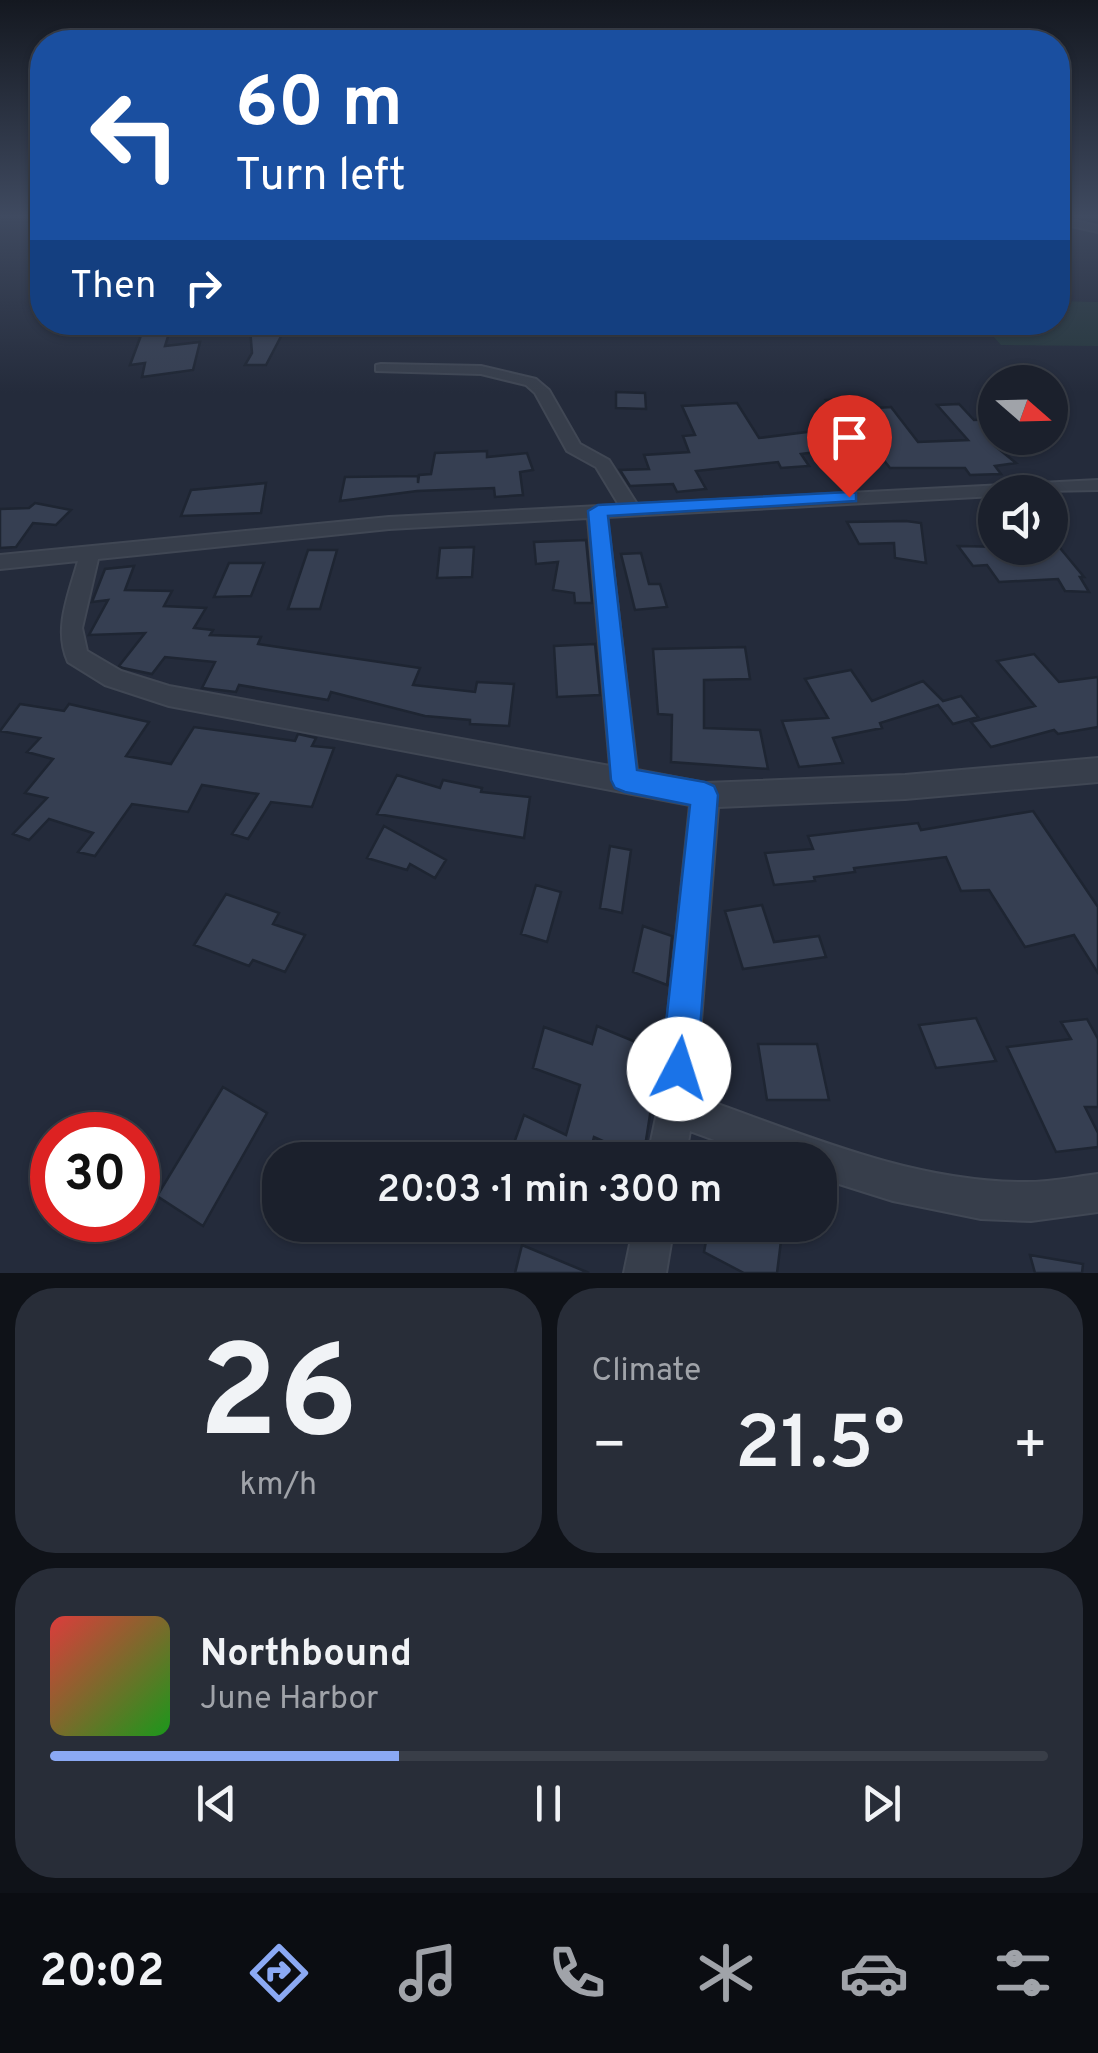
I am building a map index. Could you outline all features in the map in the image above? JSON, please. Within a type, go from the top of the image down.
[{"type":"street","points":[[380,368],[481,370],[531,382],[541,390],[572,447],[603,464],[631,509]]},
{"type":"street","points":[[0,562],[389,523],[1098,485]]},
{"type":"street","points":[[598,511],[625,780]]},
{"type":"street","points":[[90,552],[71,628],[76,656],[113,678],[169,696],[705,795],[866,789],[1098,770]]},
{"type":"street","points":[[669,1142],[676,1108],[705,795]]},
{"type":"street","points":[[676,1108],[896,1181],[956,1195],[1022,1202],[1098,1193]]},
{"type":"street","points":[[645,1273],[651,1242]]},
{"type":"shaded area","points":[[1070,301],[1098,302],[1098,346],[1001,345],[992,335],[1070,335]]},
{"type":"building","points":[[141,335],[168,335],[165,346],[200,342],[193,370],[142,377],[145,363],[130,365]]},
{"type":"building","points":[[251,335],[282,335],[266,365],[245,365],[252,353]]},
{"type":"building","points":[[616,392],[645,393],[646,409],[616,408]]},
{"type":"building","points":[[852,398],[861,409],[891,407],[918,442],[968,440],[937,405],[959,404],[978,420],[978,455],[1006,455],[1016,463],[995,466],[1001,474],[970,475],[965,468],[890,468],[879,454],[850,456],[844,448],[801,454],[809,466],[781,468],[778,462],[696,471],[706,489],[677,492],[673,484],[630,486],[620,470],[649,469],[644,455],[689,452],[683,436],[695,435],[682,406],[737,403],[759,438],[846,427],[826,400]]},
{"type":"building","points":[[487,451],[487,457],[527,453],[533,470],[520,472],[523,495],[495,497],[494,488],[417,491],[340,501],[345,477],[418,476],[418,483],[419,475],[431,474],[435,453]]},
{"type":"building","points":[[266,483],[261,513],[181,516],[191,490]]},
{"type":"building","points":[[35,503],[71,510],[56,525],[33,523],[16,547],[0,548],[0,509],[29,508]]},
{"type":"building","points":[[847,522],[921,523],[926,563],[895,558],[894,543],[859,544]]},
{"type":"building","points":[[586,540],[592,603],[575,603],[574,593],[553,590],[558,562],[536,564],[534,542]]},
{"type":"building","points":[[958,546],[978,546],[978,565],[987,565],[973,566]]},
{"type":"building","points":[[474,547],[472,577],[437,578],[440,548]]},
{"type":"building","points":[[308,550],[337,550],[320,609],[288,609]]},
{"type":"building","points":[[641,553],[649,584],[660,584],[667,607],[635,610],[621,554]]},
{"type":"building","points":[[1068,558],[1084,577],[1080,577],[1089,592],[1065,591],[1058,579],[999,582],[987,565],[1068,565]]},
{"type":"building","points":[[229,563],[264,563],[251,596],[214,597]]},
{"type":"building","points":[[134,566],[125,590],[172,591],[164,606],[206,608],[194,628],[213,630],[210,635],[261,637],[258,644],[420,668],[413,685],[475,692],[477,682],[514,684],[509,726],[425,716],[331,692],[328,700],[239,685],[236,692],[202,688],[215,662],[165,657],[152,674],[123,668],[119,666],[145,633],[89,635],[108,600],[92,602],[105,569]]},
{"type":"building","points":[[595,644],[600,695],[557,697],[554,646]]},
{"type":"building","points":[[745,647],[750,679],[704,680],[704,728],[760,730],[768,769],[671,762],[672,715],[658,714],[653,649]]},
{"type":"building","points":[[1034,654],[1059,682],[1098,677],[1098,727],[1058,734],[1054,730],[991,747],[971,722],[1035,706],[997,661]]},
{"type":"building","points":[[851,670],[872,701],[923,681],[943,701],[961,696],[978,717],[953,724],[938,705],[880,723],[882,728],[833,738],[843,763],[799,767],[782,721],[828,718],[805,679]]},
{"type":"building","points":[[20,704],[64,711],[69,704],[149,722],[126,756],[171,764],[194,727],[295,741],[298,734],[316,738],[312,746],[334,748],[312,807],[271,802],[248,839],[232,834],[258,794],[202,785],[188,812],[132,804],[95,856],[78,852],[93,833],[49,819],[29,840],[13,834],[47,798],[25,793],[53,759],[27,752],[40,738],[0,731]]},
{"type":"building","points":[[397,775],[440,788],[443,780],[482,788],[481,792],[530,797],[524,838],[377,814]]},
{"type":"building","points":[[1033,811],[1098,907],[1098,973],[1074,935],[1025,947],[989,890],[961,891],[946,857],[854,868],[855,872],[814,877],[815,881],[774,885],[765,853],[813,849],[808,836],[918,823],[921,830]]},
{"type":"building","points":[[384,826],[446,860],[435,878],[410,864],[407,870],[367,858]]},
{"type":"building","points":[[610,846],[631,850],[622,913],[600,908]]},
{"type":"building","points":[[536,885],[561,892],[547,942],[521,934]]},
{"type":"building","points":[[226,894],[279,913],[273,924],[305,935],[285,972],[253,960],[249,966],[194,945]]},
{"type":"building","points":[[762,905],[774,942],[819,936],[826,957],[743,969],[725,911]]},
{"type":"building","points":[[643,926],[672,936],[667,985],[633,972]]},
{"type":"building","points":[[976,1018],[996,1061],[936,1068],[919,1025]]},
{"type":"building","points":[[1087,1019],[1098,1039],[1098,1107],[1085,1107],[1098,1133],[1098,1147],[1056,1152],[1007,1047],[1071,1039],[1061,1022]]},
{"type":"building","points":[[597,1026],[660,1052],[646,1142],[605,1142],[594,1137],[593,1142],[514,1142],[524,1115],[566,1135],[580,1085],[533,1068],[544,1027],[592,1044]]},
{"type":"building","points":[[758,1044],[817,1044],[829,1100],[767,1100]]},
{"type":"building","points":[[223,1087],[267,1113],[203,1226],[160,1198],[160,1191]]},
{"type":"building","points":[[706,1242],[781,1242],[777,1273],[744,1273],[704,1252]]},
{"type":"building","points":[[522,1245],[589,1273],[515,1273]]},
{"type":"building","points":[[1030,1255],[1083,1264],[1082,1273],[1035,1273]]},
{"type":"route","points":[[679,1069],[705,795],[625,780],[598,511],[849,497]]}]
